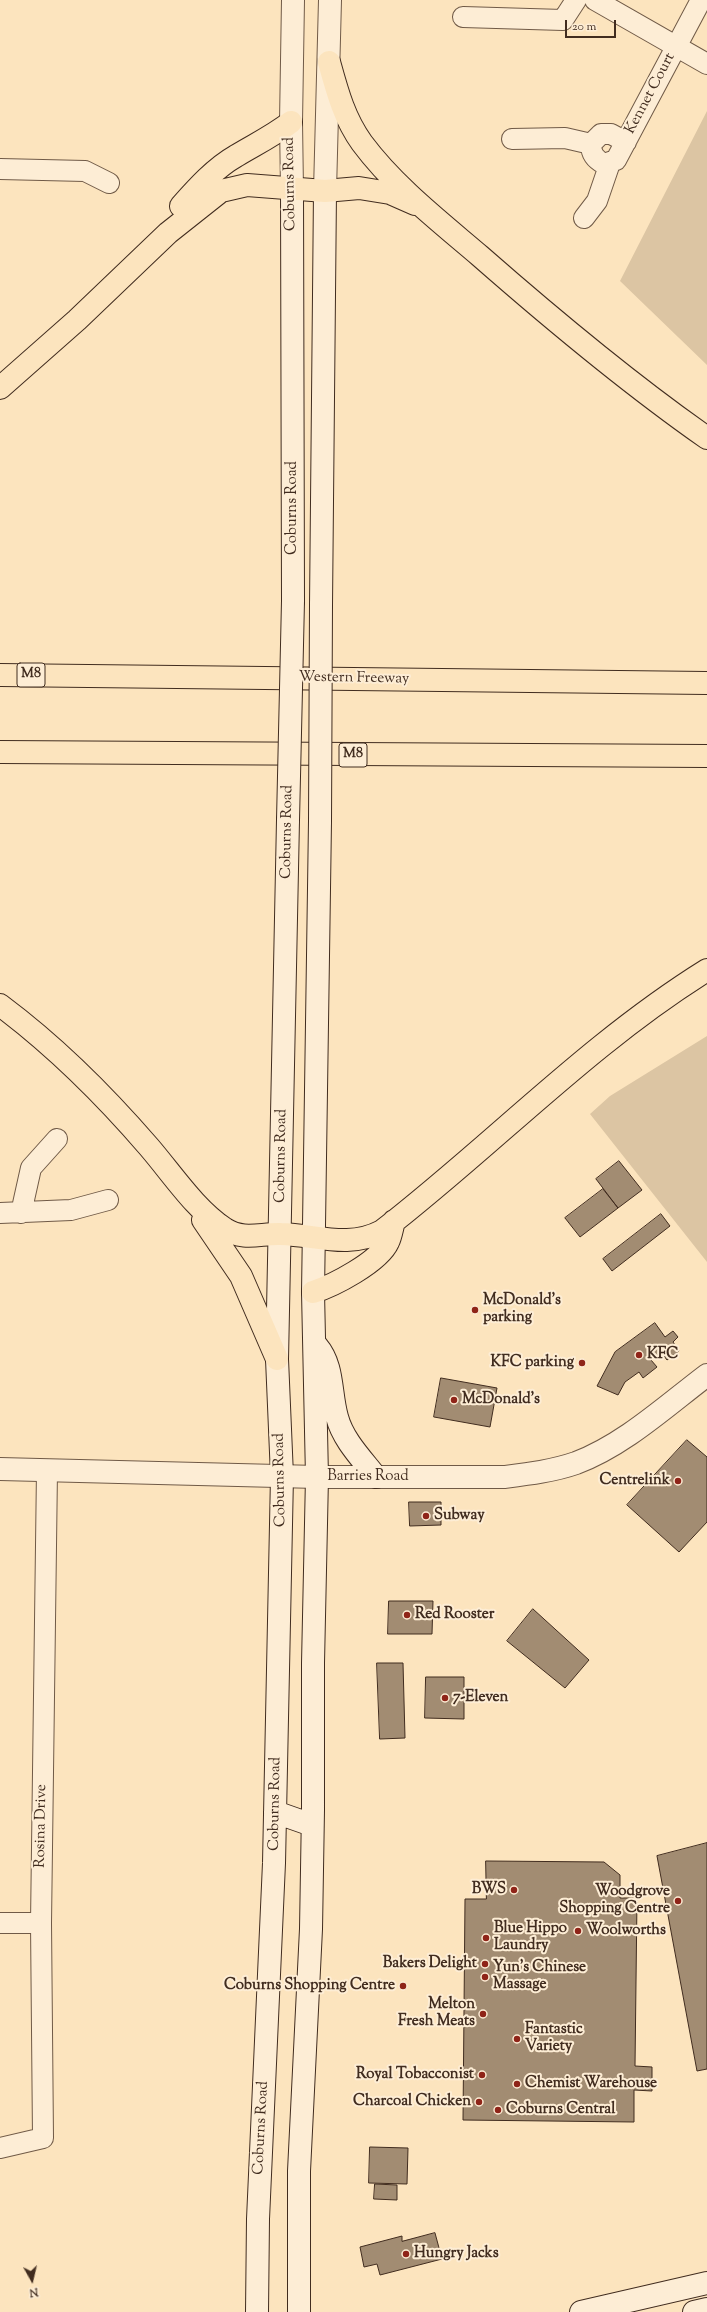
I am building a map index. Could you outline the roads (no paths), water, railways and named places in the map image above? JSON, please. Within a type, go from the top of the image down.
[{"type":"highway","points":[[329,62],[342,108],[354,130],[375,159],[425,208],[627,380],[707,438]]},
{"type":"highway","points":[[168,233],[174,213],[222,166],[235,156],[265,141],[290,122]]},
{"type":"highway","points":[[0,388],[77,320],[168,233],[221,191],[247,185],[325,192],[359,188],[374,189],[390,193],[425,208]]},
{"type":"highway","name":"Western Freeway","points":[[0,675],[707,683]]},
{"type":"highway","name":"M8","points":[[0,752],[707,756]]},
{"type":"highway","points":[[181,1187],[217,1223],[227,1230],[250,1237],[280,1234],[331,1241],[361,1239],[382,1231],[595,1050],[644,1012],[707,970]]},
{"type":"highway","points":[[0,1005],[94,1088],[149,1147],[181,1187],[241,1276],[277,1359]]},
{"type":"highway","points":[[313,1292],[330,1287],[367,1263],[387,1244],[394,1221]]},
{"type":"main road","name":"Coburns Road","points":[[257,2312],[258,2219],[275,1812],[282,1476],[277,1359],[293,601],[292,190],[290,122],[293,0]]},
{"type":"main road","name":"Coburns Road","points":[[299,2312],[299,2171],[311,1929],[312,1679],[317,1478],[313,1292],[320,821],[325,192],[330,0]]},
{"type":"main road","points":[[313,1341],[323,1353],[328,1366],[337,1418],[344,1434],[376,1476]]},
{"type":"main road","name":"Barries Road","points":[[0,1469],[317,1478],[376,1476],[504,1477],[531,1473],[576,1463],[639,1429],[707,1375]]},
{"type":"main road","points":[[275,1812],[312,1818]]},
{"type":"main road","points":[[581,2312],[707,2283]]},
{"type":"main road","points":[[694,2312],[707,2309]]},
{"type":"street","points":[[463,17],[563,20],[576,0]]},
{"type":"street","points":[[595,0],[707,64]]},
{"type":"street","name":"Kennet Court","points":[[584,218],[597,201],[610,163],[616,160],[701,0]]},
{"type":"street","name":"Kennet Court","points":[[591,144],[598,136],[606,133],[626,142]]},
{"type":"street","points":[[512,139],[565,138],[591,144],[595,159],[604,164],[610,163]]},
{"type":"street","points":[[0,169],[85,171],[109,183]]},
{"type":"street","points":[[21,1214],[31,1168],[57,1139]]},
{"type":"street","points":[[0,1213],[21,1214],[71,1210],[108,1200]]},
{"type":"street","name":"Rosina Drive","points":[[0,2148],[42,2138],[41,1923],[47,1470]]},
{"type":"street","points":[[0,1922],[41,1923]]},
{"type":"place","name":"McDonald's parking","points":[[475,1310]]},
{"type":"place","name":"KFC","points":[[639,1355]]},
{"type":"place","name":"KFC parking","points":[[582,1363]]},
{"type":"place","name":"McDonald's","points":[[454,1400]]},
{"type":"place","name":"Centrelink","points":[[678,1481]]},
{"type":"place","name":"Subway","points":[[426,1516]]},
{"type":"place","name":"Red Rooster","points":[[407,1615]]},
{"type":"place","name":"7-Eleven","points":[[445,1698]]},
{"type":"place","name":"BWS","points":[[514,1890]]},
{"type":"place","name":"Woodgrove Shopping Centre","points":[[678,1901]]},
{"type":"place","name":"Woolworths","points":[[578,1931]]},
{"type":"place","name":"Blue Hippo Laundry","points":[[486,1938]]},
{"type":"place","name":"Bakers Delight","points":[[485,1964]]},
{"type":"place","name":"Yun's Chinese Massage","points":[[485,1977]]},
{"type":"place","name":"Coburns Shopping Centre","points":[[403,1986]]},
{"type":"place","name":"Melton Fresh Meats","points":[[483,2014]]},
{"type":"place","name":"Fantastic Variety","points":[[517,2039]]},
{"type":"place","name":"Royal Tobacconist","points":[[482,2075]]},
{"type":"place","name":"Chemist Warehouse","points":[[517,2084]]},
{"type":"place","name":"Charcoal Chicken","points":[[479,2102]]},
{"type":"place","name":"Coburns Central","points":[[498,2110]]},
{"type":"place","name":"Hungry Jacks","points":[[406,2254]]}]
